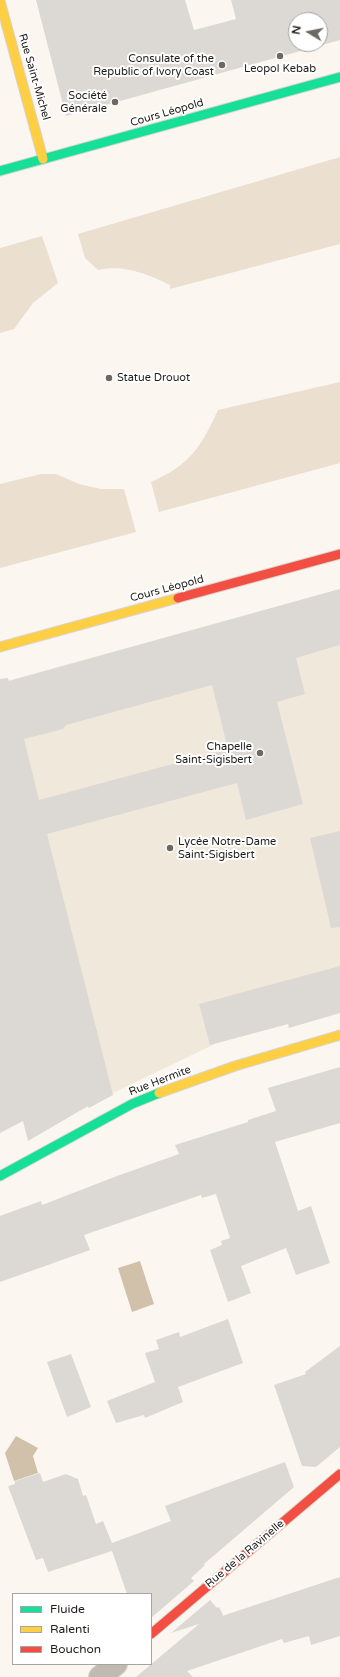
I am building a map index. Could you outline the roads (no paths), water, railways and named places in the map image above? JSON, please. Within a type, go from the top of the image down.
[{"type":"street","name":"Rue Saint-Michel","points":[[0,1],[43,159]]},
{"type":"street","name":"Cours Léopold","points":[[0,171],[340,77]]},
{"type":"street","name":"Cours Léopold","points":[[0,647],[340,554]]},
{"type":"street","name":"Rue Hermite","points":[[0,1176],[132,1104],[150,1096],[252,1061],[340,1035]]},
{"type":"street","name":"Rue de la Ravinelle","points":[[152,1633],[340,1474]]},
{"type":"street","points":[[100,1677],[115,1665]]},
{"type":"place","name":"Leopol Kebab","points":[[280,56]]},
{"type":"place","name":"Consulate of the Republic of Ivory Coast","points":[[222,65]]},
{"type":"place","name":"Société Générale","points":[[115,102]]},
{"type":"place","name":"Statue Drouot","points":[[109,378]]},
{"type":"place","name":"Chapelle Saint-Sigisbert","points":[[260,753]]},
{"type":"place","name":"Lycée Notre-Dame Saint-Sigisbert","points":[[170,848]]}]
